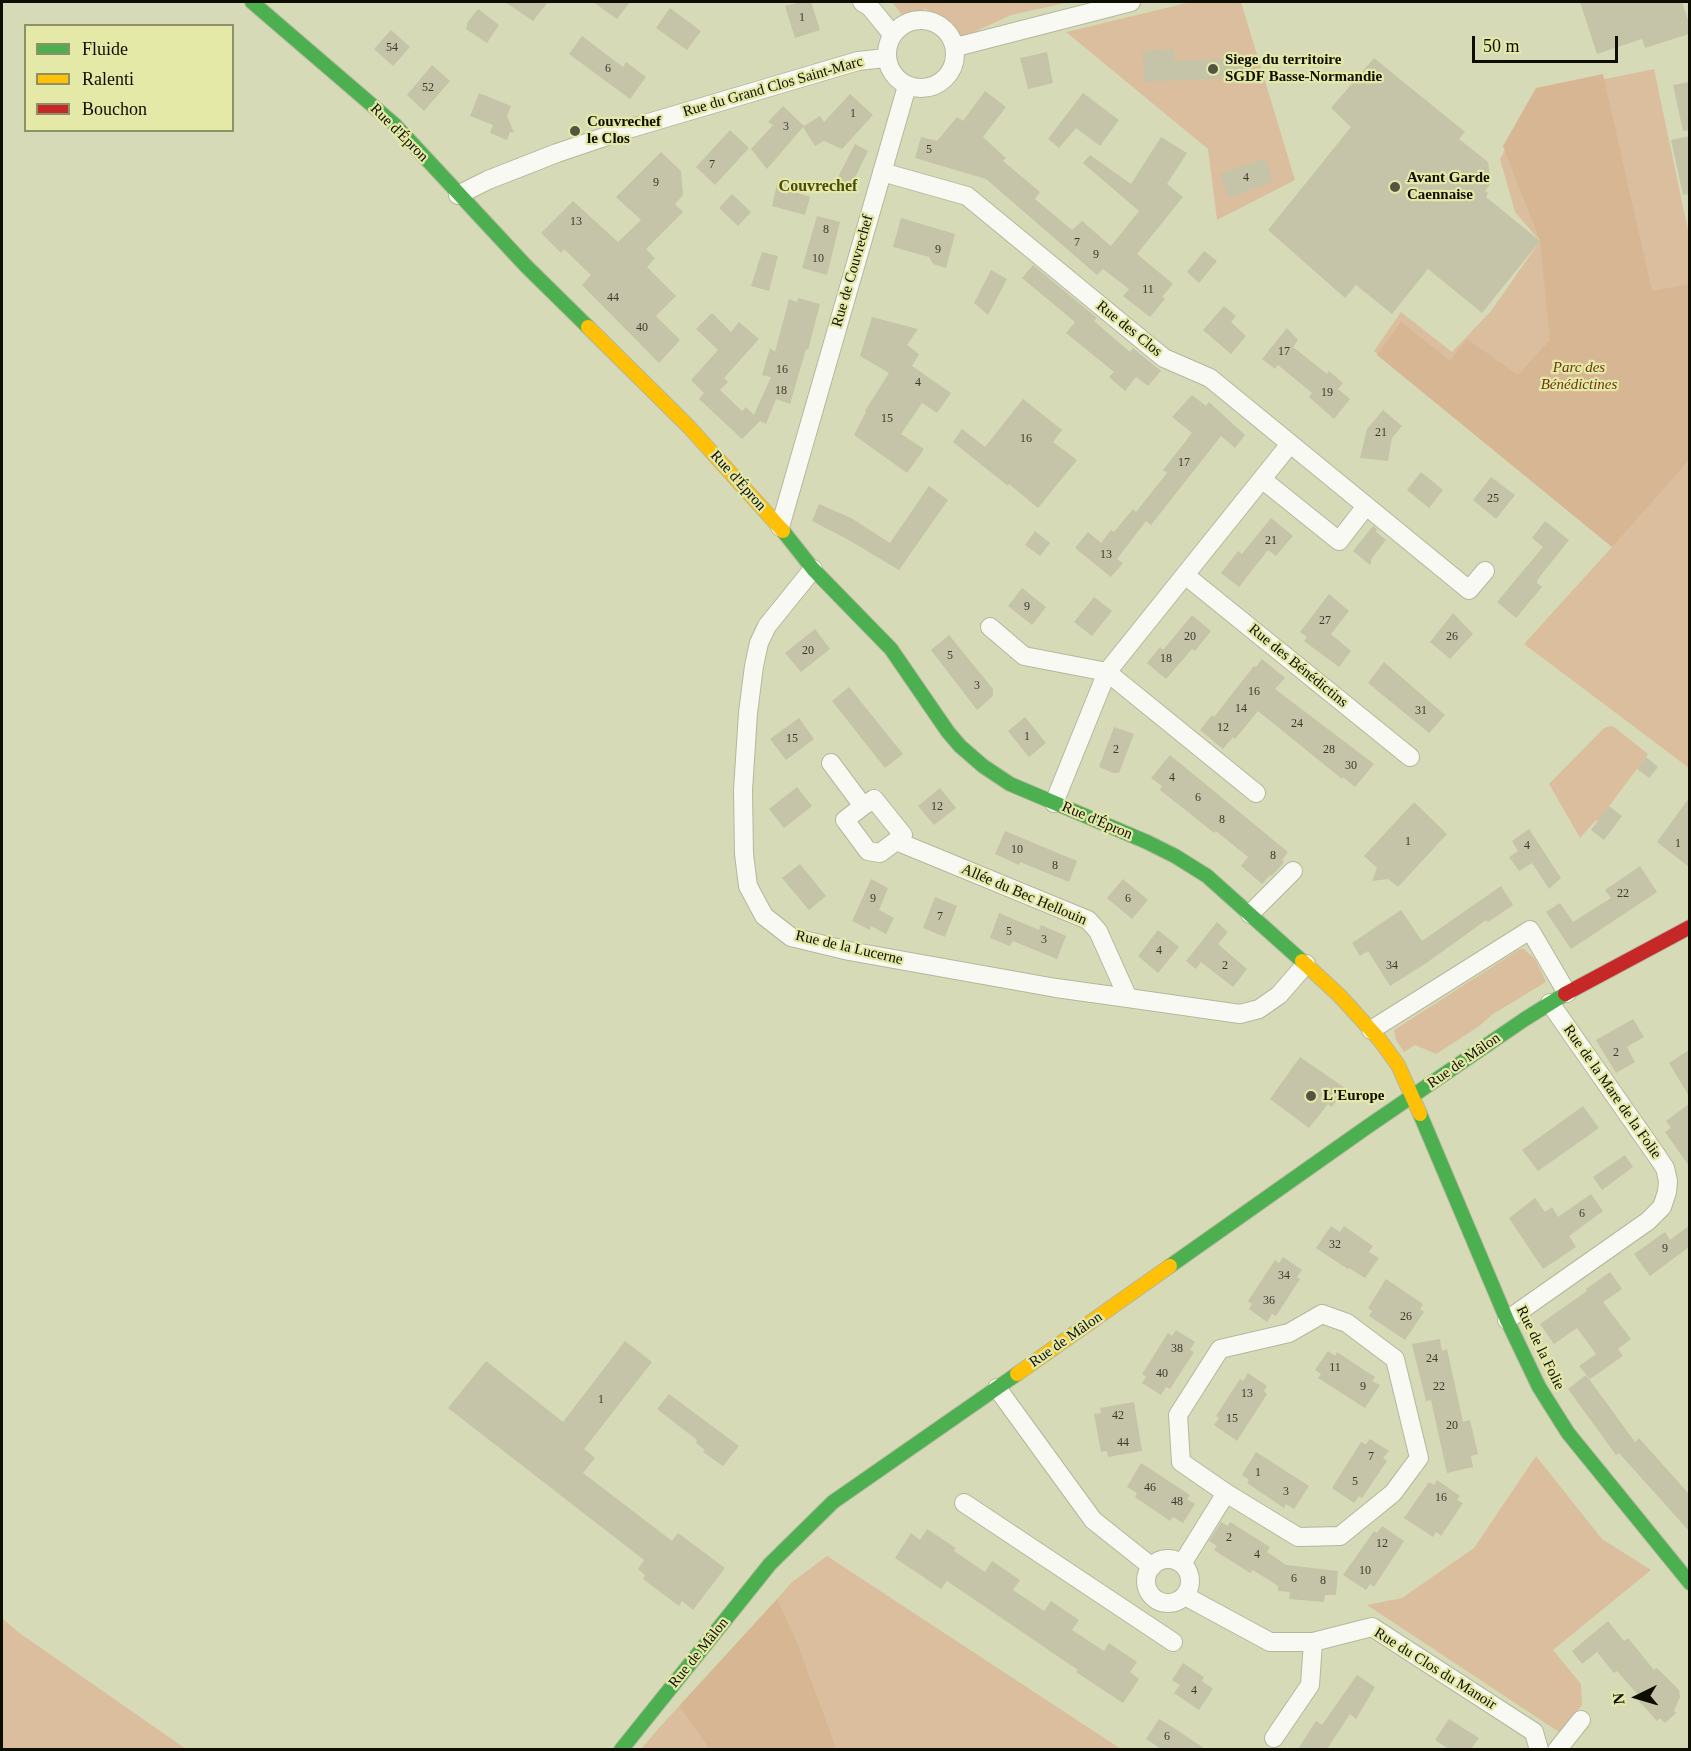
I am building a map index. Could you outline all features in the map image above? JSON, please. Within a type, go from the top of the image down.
[{"type":"street","name":"Rue d'Épron","points":[[252,2],[394,124],[526,266],[689,428],[780,527],[813,569],[891,649],[960,746],[983,766],[1010,784],[1147,842],[1207,876],[1339,995],[1371,1030],[1398,1065],[1413,1096]]},
{"type":"street","points":[[956,47],[1131,2]]},
{"type":"street","points":[[869,3],[892,34]]},
{"type":"street","points":[[911,20],[928,20],[944,28],[956,47],[951,70],[944,80],[934,86],[922,88],[907,86],[897,79],[890,70],[886,58],[887,45],[892,34],[911,20]]},
{"type":"street","name":"Rue du Grand Clos Saint-Marc","points":[[458,195],[488,180],[547,157],[628,129],[858,61],[886,58]]},
{"type":"street","name":"Rue de Couvrechef","points":[[780,527],[907,86]]},
{"type":"street","name":"Rue des Clos","points":[[882,172],[966,196],[1164,358],[1210,378],[1469,590],[1485,571]]},
{"type":"street","points":[[1054,803],[1107,672],[1290,444]]},
{"type":"street","points":[[1263,480],[1339,541],[1366,506]]},
{"type":"street","name":"Rue de la Lucerne","points":[[813,569],[767,626],[759,643],[754,666],[742,790],[744,854],[748,886],[764,916],[791,937],[849,951],[1056,988],[1128,998]]},
{"type":"street","name":"Rue des Bénédictins","points":[[1185,575],[1410,757]]},
{"type":"street","points":[[990,627],[1024,656],[1107,672],[1256,793]]},
{"type":"street","points":[[831,763],[863,806]]},
{"type":"street","points":[[874,799],[903,835],[896,841],[880,853],[868,851],[844,820],[874,799]]},
{"type":"street","name":"Allée du Bec Hellouin","points":[[896,841],[1088,920],[1098,931],[1128,998]]},
{"type":"street","points":[[1250,914],[1293,871]]},
{"type":"street","name":"Rue de Mâlon","points":[[621,1749],[770,1564],[833,1502],[1413,1096],[1567,993],[1689,927]]},
{"type":"street","points":[[1371,1030],[1530,930],[1567,993]]},
{"type":"street","points":[[1128,998],[1240,1014],[1259,1009],[1279,995],[1306,964]]},
{"type":"street","name":"Rue de la Mare de la Folie","points":[[1507,1320],[1648,1221],[1662,1207],[1667,1192],[1668,1181],[1665,1168],[1658,1156],[1550,1004]]},
{"type":"street","name":"Rue de la Folie","points":[[1413,1096],[1507,1320],[1539,1387],[1568,1432],[1689,1583]]},
{"type":"street","points":[[1322,1314],[1347,1323],[1395,1359],[1419,1458],[1393,1493],[1340,1536],[1298,1537],[1226,1493],[1181,1462],[1178,1415],[1220,1349],[1289,1333],[1322,1314]]},
{"type":"street","points":[[997,1388],[1093,1520],[1152,1567]]},
{"type":"street","points":[[1182,1564],[1226,1493]]},
{"type":"street","points":[[964,1503],[1173,1642]]},
{"type":"street","points":[[1163,1560],[1182,1564],[1190,1576],[1189,1590],[1185,1596],[1172,1603],[1158,1601],[1153,1597],[1147,1585],[1148,1572],[1163,1560]]},
{"type":"street","name":"Rue du Clos du Manoir","points":[[1185,1596],[1270,1642],[1313,1642],[1371,1628],[1534,1732],[1539,1749]]},
{"type":"street","points":[[1143,1623],[1158,1601]]},
{"type":"street","points":[[1274,1738],[1310,1685],[1313,1642]]},
{"type":"street","points":[[1557,1749],[1581,1720]]},
{"type":"green space","points":[[892,2],[1070,2],[1011,15],[959,39],[926,9],[902,15]]},
{"type":"green space","points":[[1191,2],[1241,2],[1295,180],[1217,220],[1208,149],[1066,32]]},
{"type":"green space","name":"Parc des Bénédictines","points":[[1654,69],[1690,240],[1689,768],[1524,644],[1612,547],[1374,351],[1401,312],[1452,352],[1491,311],[1540,241],[1515,212],[1500,159],[1537,93]]},
{"type":"green space","points":[[1603,74],[1652,291],[1690,284],[1689,460],[1612,547],[1377,355],[1401,322],[1450,361],[1467,339],[1518,375],[1550,340],[1540,241],[1503,146],[1536,88]]},
{"type":"green space","points":[[1610,726],[1648,754],[1598,821],[1596,820],[1580,838],[1549,784],[1604,728]]},
{"type":"green space","points":[[1520,949],[1524,949],[1535,959],[1546,982],[1493,1014],[1478,1027],[1436,1054],[1415,1045],[1404,1052],[1396,1040],[1394,1030]]},
{"type":"green space","points":[[1536,1456],[1602,1539],[1651,1570],[1553,1650],[1581,1684],[1582,1705],[1559,1732],[1367,1605],[1402,1598],[1474,1548]]},
{"type":"green space","points":[[827,1556],[1121,1749],[837,1749],[796,1639],[777,1599],[792,1582]]},
{"type":"green space","points":[[777,1599],[796,1639],[837,1749],[709,1749],[679,1706]]},
{"type":"green space","points":[[2,1618],[18,1632],[186,1749],[2,1749]]},
{"type":"green space","points":[[679,1706],[709,1749],[641,1749],[659,1728]]},
{"type":"building","points":[[505,2],[548,2],[533,21]]},
{"type":"building","points":[[593,2],[630,2],[617,19]]},
{"type":"building","points":[[811,2],[820,30],[795,38],[785,6]]},
{"type":"building","points":[[1580,2],[1682,2],[1689,23],[1689,34],[1645,48],[1642,39],[1597,54]]},
{"type":"building","points":[[670,8],[701,31],[687,50],[656,28]]},
{"type":"building","points":[[478,9],[499,25],[487,43],[466,29],[468,22]]},
{"type":"building","points":[[391,30],[410,47],[393,66],[374,49]]},
{"type":"building","points":[[582,36],[623,67],[626,62],[646,77],[630,99],[569,54]]},
{"type":"building","points":[[1174,49],[1174,61],[1251,58],[1251,77],[1144,82],[1143,51]]},
{"type":"building","points":[[1047,52],[1053,83],[1028,89],[1020,58]]},
{"type":"building","name":"Avant Garde Caennaise","points":[[1374,58],[1465,132],[1459,139],[1488,162],[1491,183],[1485,191],[1488,193],[1486,197],[1540,241],[1482,313],[1428,269],[1392,314],[1356,285],[1345,298],[1268,230],[1351,127],[1331,108]]},
{"type":"building","points":[[432,65],[450,81],[424,111],[407,95]]},
{"type":"building","points":[[1689,82],[1689,130],[1683,131],[1673,85]]},
{"type":"building","points":[[985,91],[1006,107],[983,137],[1006,158],[1003,161],[1040,192],[1035,199],[1072,230],[1082,221],[1111,246],[1139,211],[1083,163],[1090,155],[1131,184],[1161,137],[1187,153],[1167,184],[1183,197],[1137,254],[1173,284],[1162,297],[1165,299],[1150,317],[1123,296],[1129,289],[1103,269],[1097,275],[986,179],[915,158],[921,137],[937,141],[957,117],[963,121]]},
{"type":"building","points":[[479,93],[511,106],[507,116],[514,133],[510,132],[507,140],[490,133],[493,125],[470,116]]},
{"type":"building","points":[[1083,93],[1119,120],[1100,146],[1076,128],[1059,148],[1048,139]]},
{"type":"building","points":[[850,94],[873,115],[842,149],[824,141],[815,146],[803,127],[767,169],[751,149],[773,125],[768,122],[783,106],[804,126],[820,116],[824,122]]},
{"type":"building","points":[[730,130],[749,148],[715,185],[696,167]]},
{"type":"building","points":[[1689,136],[1689,194],[1683,195],[1671,140]]},
{"type":"building","points":[[855,144],[868,151],[851,186],[837,179]]},
{"type":"building","points":[[661,152],[681,171],[683,195],[675,204],[683,212],[646,249],[655,258],[647,267],[676,296],[656,316],[680,340],[659,363],[582,285],[591,275],[564,249],[561,253],[541,233],[573,201],[618,242],[641,220],[616,197]]},
{"type":"building","points":[[1265,158],[1273,181],[1229,198],[1220,174]]},
{"type":"building","points":[[778,180],[792,183],[791,191],[810,197],[805,215],[772,206]]},
{"type":"building","points":[[732,194],[751,212],[738,226],[719,208]]},
{"type":"building","points":[[817,216],[840,222],[827,275],[802,268]]},
{"type":"building","points":[[901,218],[955,234],[946,268],[933,264],[929,257],[893,247]]},
{"type":"building","points":[[1204,251],[1217,261],[1199,283],[1187,272]]},
{"type":"building","points":[[762,252],[778,256],[769,291],[751,286]]},
{"type":"building","points":[[1033,265],[1097,318],[1094,321],[1130,352],[1133,348],[1161,371],[1148,386],[1136,377],[1125,391],[1109,377],[1114,372],[1066,333],[1075,322],[1022,278]]},
{"type":"building","points":[[991,270],[1007,279],[988,315],[974,303]]},
{"type":"building","points":[[798,298],[820,304],[790,404],[776,399],[766,424],[760,421],[742,439],[699,399],[704,393],[691,380],[718,350],[696,329],[712,313],[731,332],[739,322],[759,339],[724,378],[728,382],[720,390],[742,411],[746,407],[754,415],[771,377],[762,375],[770,348],[775,352],[789,299],[797,302]]},
{"type":"building","points":[[1224,306],[1236,316],[1231,322],[1246,336],[1231,354],[1203,330]]},
{"type":"building","points":[[872,317],[918,329],[907,345],[919,354],[912,366],[951,393],[937,413],[922,403],[901,434],[924,449],[907,473],[854,435],[865,411],[889,373],[860,356]]},
{"type":"building","points":[[1287,328],[1298,340],[1293,347],[1327,374],[1329,371],[1343,383],[1338,389],[1350,399],[1334,419],[1309,397],[1312,393],[1278,365],[1275,369],[1262,359]]},
{"type":"building","points":[[1192,395],[1206,406],[1209,402],[1245,435],[1235,448],[1221,436],[1151,525],[1146,521],[1117,559],[1123,563],[1111,577],[1075,548],[1088,532],[1101,543],[1111,530],[1114,532],[1133,509],[1136,512],[1167,473],[1163,470],[1192,433],[1172,417]]},
{"type":"building","points":[[1023,399],[1062,430],[1053,442],[1077,460],[1038,508],[953,442],[962,429],[985,447]]},
{"type":"building","points":[[1383,410],[1402,426],[1392,438],[1388,461],[1360,458],[1367,429]]},
{"type":"building","points":[[1421,472],[1443,490],[1429,508],[1407,490]]},
{"type":"building","points":[[1491,477],[1515,495],[1496,519],[1473,500]]},
{"type":"building","points":[[929,486],[948,500],[899,570],[812,521],[819,504],[851,518],[890,543]]},
{"type":"building","points":[[1271,518],[1293,536],[1276,556],[1268,550],[1239,587],[1221,573],[1238,551],[1242,554]]},
{"type":"building","points":[[1545,521],[1569,540],[1538,579],[1537,583],[1542,587],[1516,618],[1497,602],[1543,547],[1532,538]]},
{"type":"building","points":[[1373,526],[1377,529],[1376,532],[1386,540],[1372,558],[1370,565],[1353,551]]},
{"type":"building","points":[[1035,531],[1050,543],[1040,556],[1025,545]]},
{"type":"building","points":[[1022,588],[1046,607],[1032,625],[1008,606]]},
{"type":"building","points":[[1329,594],[1349,611],[1331,634],[1351,651],[1339,667],[1304,641],[1307,637],[1300,632]]},
{"type":"building","points":[[1094,597],[1112,611],[1092,636],[1074,622]]},
{"type":"building","points":[[1453,613],[1473,634],[1450,659],[1430,642]]},
{"type":"building","points":[[1192,615],[1211,631],[1195,651],[1192,649],[1166,679],[1147,663],[1160,647],[1163,650]]},
{"type":"building","points":[[815,629],[830,649],[801,672],[785,653]]},
{"type":"building","points":[[949,635],[993,689],[993,696],[977,710],[931,650]]},
{"type":"building","points":[[1262,659],[1285,678],[1275,689],[1374,764],[1355,787],[1258,711],[1235,739],[1233,737],[1223,749],[1200,730],[1212,715],[1214,717]]},
{"type":"building","points":[[1384,662],[1445,715],[1429,733],[1368,683]]},
{"type":"building","points":[[849,687],[903,754],[885,768],[832,701]]},
{"type":"building","points":[[1025,717],[1046,743],[1029,757],[1008,731]]},
{"type":"building","points":[[799,718],[814,739],[786,760],[770,739]]},
{"type":"building","points":[[1114,727],[1134,734],[1119,773],[1099,767]]},
{"type":"building","points":[[1170,755],[1288,852],[1282,860],[1284,862],[1262,884],[1241,866],[1248,857],[1160,790],[1162,786],[1151,778]]},
{"type":"building","points":[[1646,757],[1658,767],[1649,778],[1637,769]]},
{"type":"building","points":[[797,787],[812,806],[784,828],[769,809]]},
{"type":"building","points":[[940,788],[956,808],[934,825],[918,806]]},
{"type":"building","points":[[1689,798],[1689,867],[1657,842]]},
{"type":"building","points":[[1414,802],[1447,834],[1398,887],[1388,879],[1372,881],[1377,868],[1364,856]]},
{"type":"building","points":[[1609,806],[1622,816],[1604,840],[1591,830]]},
{"type":"building","points":[[1529,829],[1561,878],[1549,889],[1532,863],[1519,871],[1509,857],[1518,851],[1512,841]]},
{"type":"building","points":[[1005,831],[1077,861],[1069,882],[995,854]]},
{"type":"building","points":[[800,864],[826,896],[809,910],[782,878]]},
{"type":"building","points":[[1640,866],[1657,892],[1571,949],[1546,912],[1560,903],[1573,922],[1611,898],[1605,890]]},
{"type":"building","points":[[871,879],[888,888],[879,910],[894,918],[886,934],[871,926],[870,930],[852,921]]},
{"type":"building","points":[[1123,879],[1148,900],[1132,919],[1107,898]]},
{"type":"building","points":[[1501,886],[1513,905],[1488,922],[1486,920],[1390,986],[1368,951],[1360,956],[1352,943],[1401,910],[1422,941]]},
{"type":"building","points":[[935,897],[957,906],[945,937],[923,928]]},
{"type":"building","points":[[999,913],[1039,930],[1041,925],[1066,936],[1057,959],[1013,941],[1010,946],[990,938]]},
{"type":"building","points":[[1217,922],[1228,932],[1218,944],[1247,969],[1233,987],[1201,962],[1196,969],[1186,961]]},
{"type":"building","points":[[1158,930],[1179,947],[1158,973],[1138,956]]},
{"type":"building","points":[[1633,1019],[1644,1037],[1627,1047],[1635,1062],[1616,1073],[1596,1040]]},
{"type":"building","points":[[1689,1050],[1689,1096],[1669,1063]]},
{"type":"building","points":[[1300,1057],[1345,1088],[1332,1107],[1328,1104],[1309,1128],[1270,1099]]},
{"type":"building","points":[[1689,1104],[1689,1166],[1665,1132],[1671,1128],[1666,1121]]},
{"type":"building","points":[[1583,1106],[1599,1128],[1538,1171],[1522,1150]]},
{"type":"building","points":[[1625,1155],[1633,1167],[1602,1190],[1593,1177]]},
{"type":"building","points":[[1591,1194],[1603,1211],[1569,1236],[1576,1247],[1543,1269],[1509,1218],[1535,1198],[1545,1212],[1552,1207],[1558,1217]]},
{"type":"building","points":[[1331,1226],[1340,1232],[1344,1226],[1373,1246],[1369,1252],[1379,1258],[1365,1278],[1316,1248]]},
{"type":"building","points":[[1689,1226],[1689,1247],[1650,1276],[1634,1254],[1665,1232],[1670,1240]]},
{"type":"building","points":[[1283,1257],[1302,1270],[1297,1277],[1300,1279],[1276,1316],[1272,1314],[1267,1322],[1249,1309],[1252,1304],[1248,1301],[1275,1260],[1279,1263]]},
{"type":"building","points":[[1610,1272],[1622,1289],[1603,1302],[1631,1339],[1618,1349],[1623,1356],[1590,1379],[1579,1366],[1596,1354],[1577,1328],[1554,1344],[1540,1324]]},
{"type":"building","points":[[1386,1279],[1423,1304],[1420,1309],[1424,1312],[1405,1340],[1369,1316],[1372,1311],[1368,1308]]},
{"type":"building","points":[[1176,1330],[1195,1342],[1190,1350],[1194,1352],[1170,1389],[1166,1387],[1161,1395],[1142,1383],[1146,1377],[1142,1374],[1168,1333],[1172,1336]]},
{"type":"building","points":[[1440,1339],[1442,1351],[1447,1349],[1463,1422],[1470,1420],[1478,1454],[1471,1456],[1473,1467],[1447,1473],[1431,1400],[1426,1401],[1412,1344]]},
{"type":"building","points":[[625,1341],[652,1362],[584,1449],[595,1458],[583,1473],[672,1541],[678,1533],[725,1568],[693,1610],[682,1601],[679,1606],[643,1579],[645,1575],[638,1569],[644,1560],[448,1408],[486,1361],[563,1422]]},
{"type":"building","points":[[1328,1351],[1335,1356],[1337,1352],[1375,1377],[1372,1381],[1380,1385],[1365,1408],[1318,1378],[1321,1374],[1315,1370]]},
{"type":"building","points":[[1248,1373],[1267,1386],[1264,1391],[1267,1394],[1237,1441],[1214,1425],[1219,1418],[1216,1416],[1240,1379],[1243,1381]]},
{"type":"building","points":[[1586,1375],[1635,1442],[1639,1438],[1689,1494],[1689,1531],[1619,1453],[1616,1455],[1568,1389]]},
{"type":"building","points":[[669,1394],[739,1446],[723,1466],[703,1452],[705,1450],[696,1443],[697,1440],[657,1409]]},
{"type":"building","points":[[1134,1402],[1142,1451],[1108,1457],[1107,1451],[1101,1452],[1094,1414],[1101,1413],[1100,1408]]},
{"type":"building","points":[[1370,1439],[1389,1451],[1383,1458],[1387,1461],[1362,1498],[1359,1496],[1354,1503],[1332,1488],[1361,1442],[1366,1444]]},
{"type":"building","points":[[1256,1452],[1309,1486],[1294,1509],[1286,1504],[1284,1508],[1247,1483],[1249,1480],[1242,1475]]},
{"type":"building","points":[[1141,1463],[1190,1495],[1187,1499],[1195,1504],[1183,1523],[1173,1517],[1170,1521],[1135,1497],[1137,1493],[1127,1487]]},
{"type":"building","points":[[1437,1480],[1460,1496],[1457,1500],[1463,1503],[1441,1536],[1436,1532],[1433,1537],[1404,1518],[1429,1482],[1434,1485]]},
{"type":"building","points":[[1221,1522],[1228,1526],[1230,1522],[1270,1547],[1267,1552],[1286,1565],[1338,1571],[1336,1595],[1325,1595],[1324,1602],[1289,1599],[1290,1592],[1278,1591],[1278,1586],[1253,1570],[1250,1573],[1214,1550],[1217,1546],[1209,1541]]},
{"type":"building","points":[[1382,1526],[1404,1541],[1374,1587],[1370,1584],[1366,1590],[1343,1575],[1374,1531],[1377,1533]]},
{"type":"building","points":[[927,1529],[956,1548],[954,1551],[985,1572],[992,1561],[1020,1580],[1013,1590],[1044,1611],[1051,1601],[1079,1620],[1072,1630],[1104,1651],[1109,1643],[1137,1662],[1130,1672],[1139,1679],[1123,1703],[947,1581],[941,1589],[895,1558],[911,1533],[920,1540]]},
{"type":"building","points":[[1608,1621],[1624,1641],[1628,1638],[1654,1670],[1657,1668],[1679,1690],[1680,1697],[1674,1711],[1676,1713],[1665,1723],[1660,1718],[1657,1721],[1637,1699],[1640,1697],[1617,1671],[1614,1673],[1597,1652],[1582,1664],[1572,1651]]},
{"type":"building","points":[[1183,1663],[1204,1677],[1202,1681],[1213,1689],[1199,1710],[1174,1693],[1180,1685],[1172,1680]]},
{"type":"building","points":[[1357,1675],[1375,1687],[1356,1719],[1350,1714],[1327,1749],[1298,1749],[1316,1721],[1322,1725]]},
{"type":"building","points":[[1159,1719],[1205,1749],[1161,1749],[1146,1739]]},
{"type":"building","points":[[1449,1719],[1479,1738],[1471,1749],[1449,1749],[1435,1740]]},
{"type":"traffic: fast","points":[[252,2],[394,124],[526,266],[588,327]]},
{"type":"traffic: fast","points":[[783,531],[813,569],[891,649],[948,732],[983,766],[1010,784],[1175,856],[1207,876],[1302,961]]},
{"type":"traffic: fast","points":[[1170,1266],[1367,1127],[1565,994]]},
{"type":"traffic: fast","points":[[1420,1114],[1507,1320],[1539,1387],[1568,1433],[1690,1583]]},
{"type":"traffic: fast","points":[[621,1750],[770,1564],[833,1502],[1017,1374]]},
{"type":"traffic: slow","points":[[588,327],[689,427],[783,531]]},
{"type":"traffic: slow","points":[[1302,961],[1339,995],[1379,1039],[1398,1065],[1420,1114]]},
{"type":"traffic: slow","points":[[1017,1374],[1170,1266]]},
{"type":"traffic: jam","points":[[1565,994],[1690,927]]},
{"type":"place","name":"Siege du territoire SGDF Basse-Normandie","points":[[1213,69]]},
{"type":"place","name":"Couvrechef le Clos","points":[[575,131]]},
{"type":"place","name":"Avant Garde Caennaise","points":[[1395,187]]},
{"type":"place","name":"L'Europe","points":[[1311,1096]]},
{"type":"district","name":"Couvrechef","points":[[818,187]]}]
